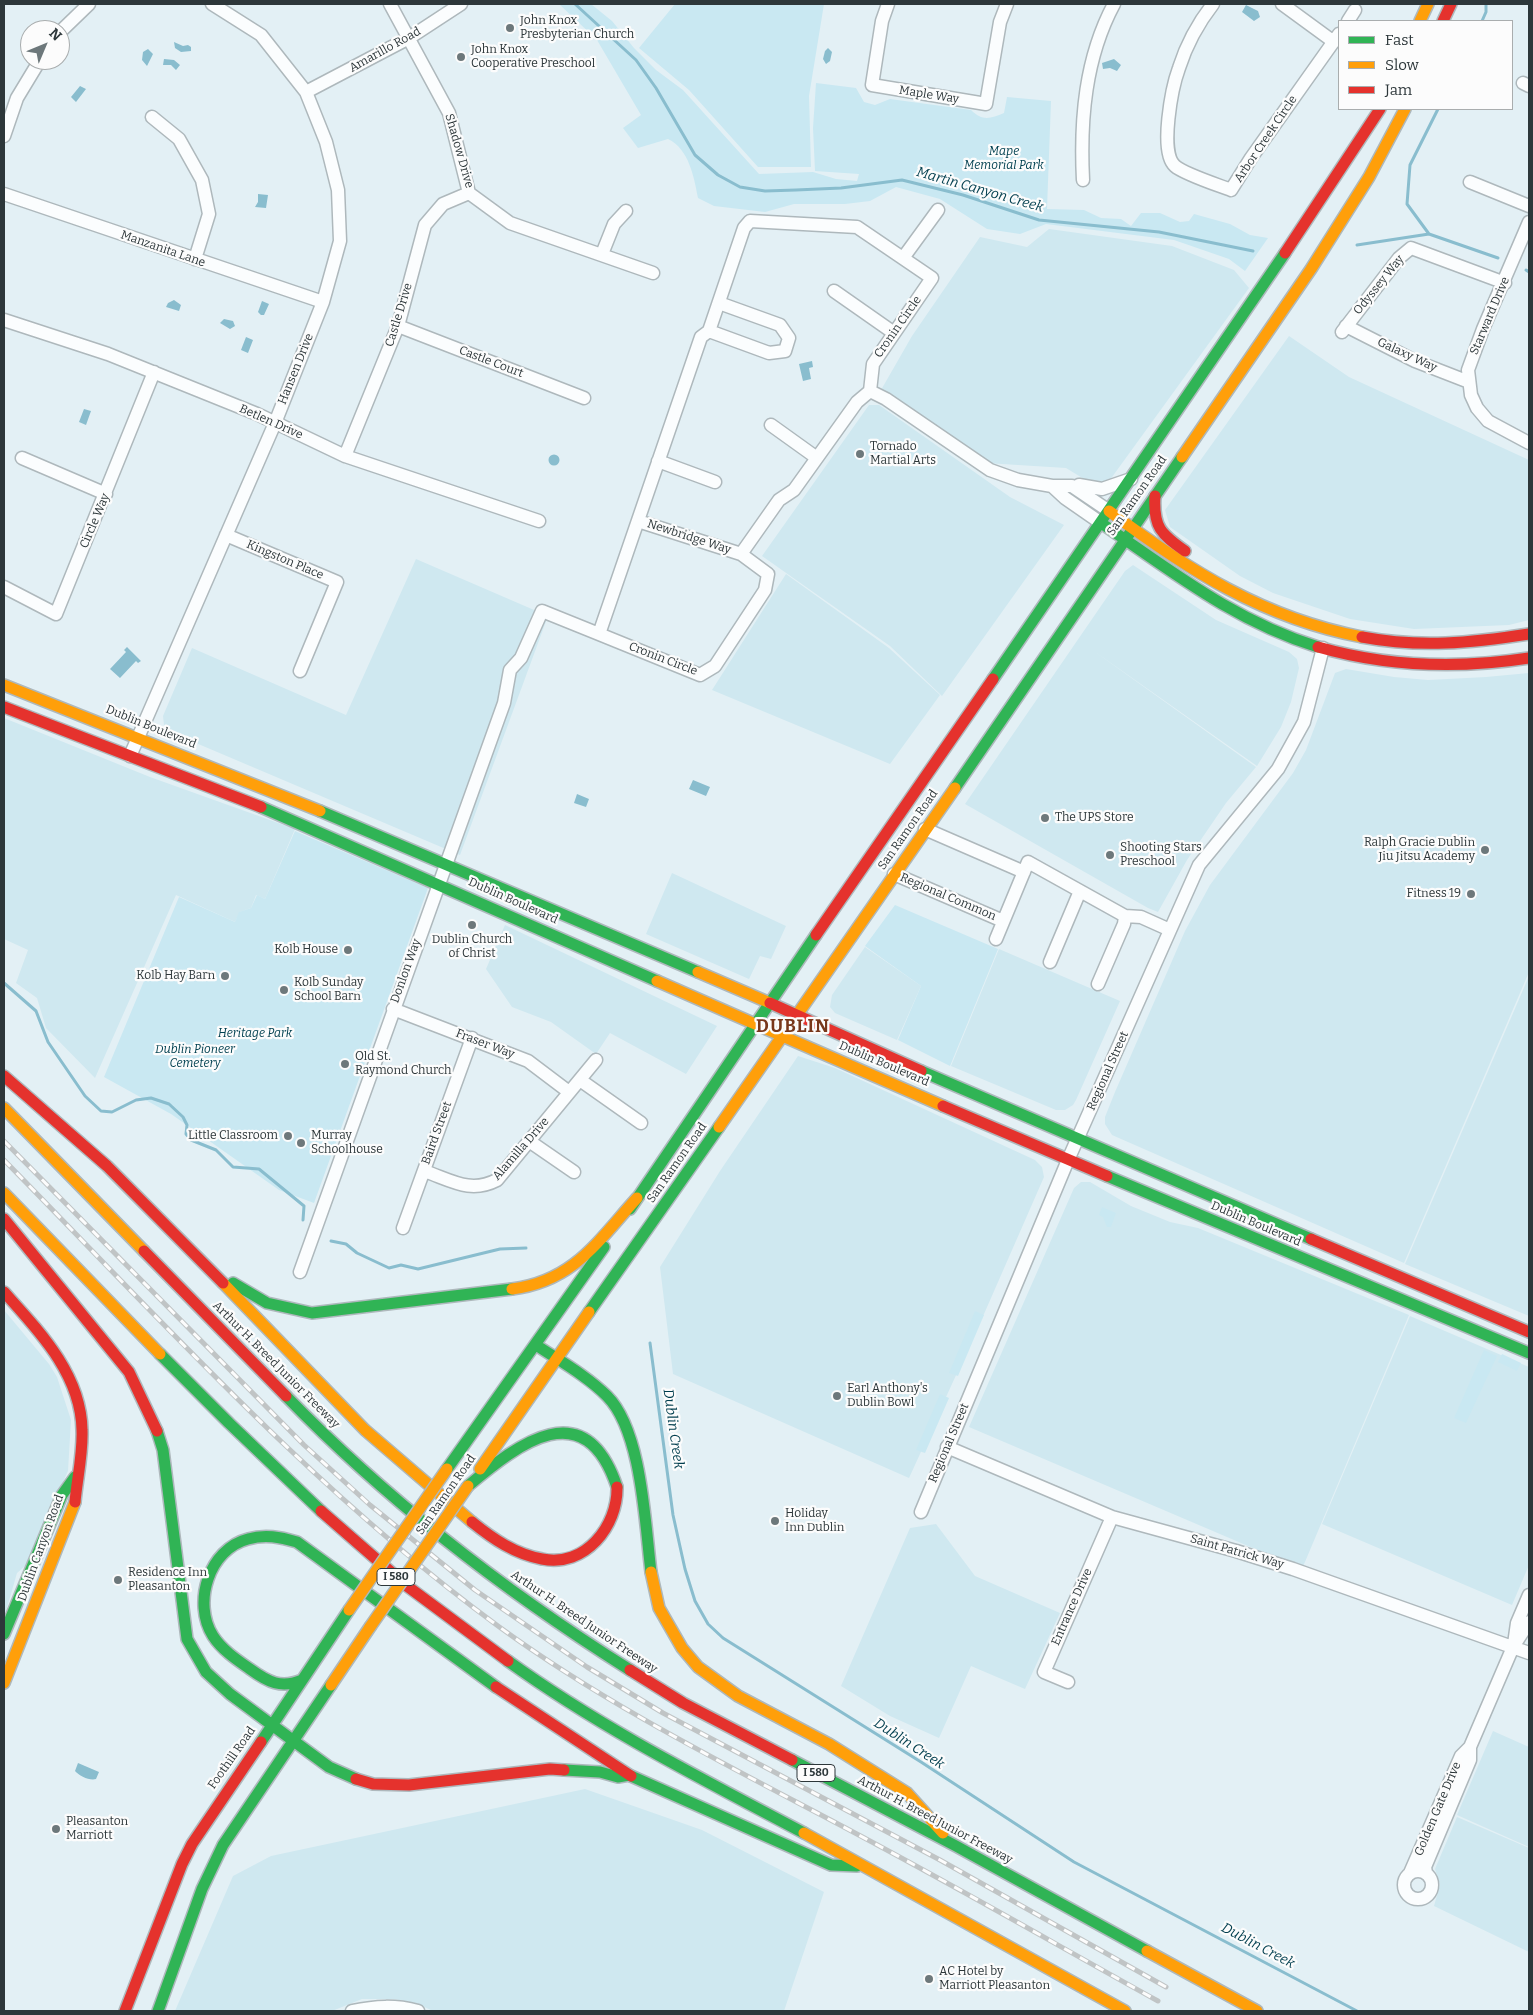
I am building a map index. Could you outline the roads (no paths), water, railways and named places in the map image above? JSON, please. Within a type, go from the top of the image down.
[{"type":"main road","points":[[1420,20],[1428,4]]},
{"type":"main road","points":[[1443,20],[1451,4]]},
{"type":"main road","name":"San Ramon Road","points":[[398,1540],[536,1345],[1101,523],[1359,143],[1379,110]]},
{"type":"main road","name":"San Ramon Road","points":[[293,1741],[1320,256],[1396,131],[1405,110]]},
{"type":"main road","points":[[1155,496],[1154,515],[1158,528],[1169,540],[1219,573],[1221,588]]},
{"type":"main road","points":[[1109,511],[1221,588],[1269,609],[1328,628],[1379,640],[1434,645],[1529,634]]},
{"type":"main road","points":[[1101,523],[1225,608],[1274,631],[1323,648],[1413,665],[1505,662],[1529,658]]},
{"type":"main road","points":[[1447,665],[1476,655],[1489,653],[1500,638]]},
{"type":"main road","name":"Dublin Boulevard","points":[[4,685],[138,736],[287,798],[770,1003],[1078,1139],[1529,1332]]},
{"type":"main road","name":"Dublin Boulevard","points":[[4,707],[243,799],[1068,1160],[1529,1353]]},
{"type":"main road","name":"Dublin Boulevard","points":[[243,799],[249,792],[277,803],[287,798]]},
{"type":"main road","points":[[4,1076],[121,1179],[371,1438],[448,1503],[504,1545],[536,1559],[554,1561],[570,1559],[596,1544],[606,1532],[614,1517],[618,1501],[617,1483],[612,1467],[602,1453],[588,1441],[571,1434],[554,1433],[527,1442],[468,1486]]},
{"type":"main road","name":"Arthur H. Breed Junior Freeway","points":[[4,1108],[308,1419],[401,1504],[465,1556],[574,1635],[684,1703],[956,1846],[1257,2011]]},
{"type":"main road","name":"I 580","points":[[4,1193],[265,1459],[360,1547],[473,1637],[580,1709],[653,1752],[836,1850],[861,1866],[1125,2011]]},
{"type":"main road","points":[[192,1253],[245,1292],[267,1304],[312,1313],[514,1289],[556,1276],[586,1256],[637,1198]]},
{"type":"main road","points":[[4,1219],[113,1351],[141,1392],[163,1450],[187,1639],[206,1672],[230,1694],[329,1767],[350,1778],[373,1784],[409,1785],[550,1769],[592,1772],[618,1777],[629,1775]]},
{"type":"main road","points":[[1351,1279],[1384,1269]]},
{"type":"main road","name":"Dublin Boulevard","points":[[1380,1291],[1386,1281],[1409,1280]]},
{"type":"main road","name":"Dublin Canyon Road","points":[[4,1292],[44,1339],[69,1378],[81,1417],[81,1454],[75,1477],[75,1502],[4,1683]]},
{"type":"main road","points":[[536,1345],[608,1397],[621,1413],[630,1431],[642,1496],[653,1587],[659,1608],[682,1648],[698,1667],[738,1696],[829,1744],[907,1793],[956,1846]]},
{"type":"main road","name":"Dublin Canyon Road","points":[[4,1634],[62,1495],[75,1477]]},
{"type":"main road","points":[[302,1680],[291,1685],[276,1686],[227,1652],[210,1632],[204,1615],[205,1583],[219,1556],[246,1539],[263,1536],[280,1537],[297,1542],[484,1679],[629,1775],[831,1865],[861,1866]]},
{"type":"main road","name":"Foothill Road","points":[[124,2011],[186,1853],[207,1819],[398,1540]]},
{"type":"main road","points":[[158,2011],[202,1889],[219,1852],[293,1741]]},
{"type":"street","points":[[70,22],[89,4]]},
{"type":"street","name":"Hansen Drive","points":[[130,756],[275,423],[323,302],[340,241],[338,190],[326,142],[306,92],[261,35],[212,4]]},
{"type":"street","name":"Shadow Drive","points":[[390,4],[448,113],[469,193],[510,223],[653,273]]},
{"type":"street","name":"Amarillo Road","points":[[306,92],[409,38],[461,4]]},
{"type":"street","name":"Maple Way","points":[[888,4],[882,21],[872,85],[986,104],[1000,22],[1006,4]]},
{"type":"street","points":[[1083,180],[1082,141],[1086,86],[1103,24],[1114,4]]},
{"type":"street","name":"Arbor Creek Circle","points":[[1213,4],[1203,17],[1178,68],[1168,120],[1168,155],[1175,166],[1231,190],[1251,158],[1336,38],[1282,4]]},
{"type":"street","points":[[1349,20],[1355,10]]},
{"type":"street","points":[[4,136],[17,98],[34,70]]},
{"type":"street","points":[[152,117],[179,139],[202,180],[209,214],[195,259]]},
{"type":"street","points":[[1470,182],[1529,206]]},
{"type":"street","name":"Castle Drive","points":[[345,456],[398,326],[425,224],[443,204],[469,193]]},
{"type":"street","name":"Manzanita Lane","points":[[4,194],[323,302]]},
{"type":"street","points":[[903,258],[938,210]]},
{"type":"street","points":[[602,254],[614,224],[626,211]]},
{"type":"street","name":"Cronin Circle","points":[[741,554],[768,574],[765,590],[715,666],[700,675],[598,634],[701,337],[709,331],[744,228],[750,221],[857,227],[932,278],[873,364],[870,392]]},
{"type":"street","name":"Starward Drive","points":[[1529,222],[1468,370],[1469,382],[1477,408],[1488,421],[1529,443]]},
{"type":"street","name":"Odyssey Way","points":[[1344,329],[1399,258],[1411,248],[1505,282]]},
{"type":"street","points":[[834,291],[894,333]]},
{"type":"street","points":[[709,331],[769,354],[785,351],[789,338],[780,325],[719,302]]},
{"type":"street","name":"Betlen Drive","points":[[4,320],[108,354],[154,372],[275,423],[345,456],[539,521]]},
{"type":"street","name":"Castle Court","points":[[398,326],[584,398]]},
{"type":"street","name":"Galaxy Way","points":[[1344,329],[1414,361],[1469,382]]},
{"type":"street","name":"Circle Way","points":[[4,587],[56,614],[154,372]]},
{"type":"street","points":[[741,554],[779,500],[794,490],[857,402],[870,392],[886,399],[990,470],[1004,476],[1052,486],[1084,484],[1093,489],[1102,489],[1131,479]]},
{"type":"street","points":[[771,425],[817,458]]},
{"type":"street","points":[[22,458],[106,494]]},
{"type":"street","points":[[658,461],[715,482]]},
{"type":"street","points":[[1052,486],[1101,523]]},
{"type":"street","points":[[1072,486],[1109,511]]},
{"type":"street","name":"Newbridge Way","points":[[638,521],[741,554]]},
{"type":"street","name":"Kingston Place","points":[[226,535],[337,582],[300,671]]},
{"type":"street","name":"Donlon Way","points":[[300,1272],[504,703],[510,670],[521,658],[542,611],[598,634]]},
{"type":"street","name":"Regional Street","points":[[921,1512],[1068,1160],[1199,865],[1278,769],[1304,722],[1323,648]]},
{"type":"street","points":[[925,829],[1024,872],[1028,862],[1125,916],[1141,917],[1170,930]]},
{"type":"street","name":"Regional Common","points":[[996,938],[1024,872]]},
{"type":"street","name":"Regional Common","points":[[894,874],[1003,921]]},
{"type":"street","points":[[1050,962],[1080,891]]},
{"type":"street","points":[[1098,984],[1124,924],[1125,916]]},
{"type":"street","name":"Fraser Way","points":[[393,1010],[472,1038],[528,1061],[569,1092]]},
{"type":"street","name":"Baird Street","points":[[403,1228],[472,1038]]},
{"type":"street","name":"Alamilla Drive","points":[[424,1171],[472,1187],[483,1187],[497,1180],[596,1060]]},
{"type":"street","points":[[580,1080],[641,1123]]},
{"type":"street","points":[[529,1140],[574,1172]]},
{"type":"street","name":"Saint Patrick Way","points":[[947,1447],[1112,1517],[1236,1551],[1300,1571],[1529,1653]]},
{"type":"street","name":"Entrance Drive","points":[[1068,1682],[1044,1672],[1112,1517]]},
{"type":"street","name":"Golden Gate Drive","points":[[1513,1647],[1517,1624],[1529,1594]]},
{"type":"street","name":"Golden Gate Drive","points":[[1410,1873],[1461,1756],[1470,1747],[1513,1647],[1529,1622]]},
{"type":"street","name":"Golden Gate Drive","points":[[1426,1873],[1425,1867],[1470,1760],[1470,1747]]},
{"type":"street","points":[[1418,1871],[1426,1873],[1431,1880],[1432,1888],[1428,1896],[1420,1899],[1412,1898],[1405,1890],[1405,1880],[1410,1873],[1418,1871]]},
{"type":"street","points":[[352,2011],[374,2006],[399,2006],[418,2011]]},
{"type":"waterway","name":"Martin Canyon Creek","points":[[575,4],[636,60],[656,88],[695,155],[718,175],[740,187],[765,191],[796,190],[841,188],[902,180],[963,195],[1039,220],[1159,232],[1253,251]]},
{"type":"waterway","points":[[1482,20],[1486,12],[1486,4]]},
{"type":"waterway","points":[[1429,234],[1407,204],[1410,165],[1438,110]]},
{"type":"waterway","name":"Martin Canyon Creek","points":[[1357,245],[1429,234],[1498,258]]},
{"type":"waterway","name":"Dublin Creek","points":[[4,983],[36,1011],[48,1042],[85,1096],[101,1111],[112,1112],[136,1100],[151,1098],[169,1104],[183,1117],[187,1125],[186,1134],[191,1140],[216,1150],[233,1167],[259,1169],[304,1206],[303,1220]]},
{"type":"waterway","name":"Dublin Creek","points":[[331,1241],[346,1244],[357,1253],[389,1268],[401,1265],[418,1269],[500,1249],[526,1248]]},
{"type":"waterway","name":"Dublin Creek","points":[[650,1343],[673,1515],[685,1569],[695,1601],[708,1624],[723,1638],[921,1762],[1074,1862],[1357,2011]]},
{"type":"railway","points":[[4,1141],[304,1445],[370,1505],[475,1590],[587,1667],[663,1713],[940,1860],[1166,1987]]},
{"type":"railway","points":[[4,1160],[181,1343],[303,1462],[431,1574],[498,1626],[583,1683],[628,1710],[931,1874],[1158,2001]]},
{"type":"place","name":"John Knox Presbyterian Church","points":[[510,28]]},
{"type":"place","name":"John Knox Cooperative Preschool","points":[[461,57]]},
{"type":"place","name":"Tornado Martial Arts","points":[[860,454]]},
{"type":"place","name":"The UPS Store","points":[[1045,818]]},
{"type":"place","name":"Ralph Gracie Dublin Jiu Jitsu Academy","points":[[1485,850]]},
{"type":"place","name":"Shooting Stars Preschool","points":[[1110,855]]},
{"type":"place","name":"Fitness 19","points":[[1471,894]]},
{"type":"place","name":"Dublin Church of Christ","points":[[472,925]]},
{"type":"place","name":"Kolb House","points":[[348,950]]},
{"type":"place","name":"Kolb Hay Barn","points":[[225,976]]},
{"type":"place","name":"Kolb Sunday School Barn","points":[[284,990]]},
{"type":"place","name":"Old St. Raymond Church","points":[[345,1064]]},
{"type":"place","name":"Little Classroom","points":[[288,1136]]},
{"type":"place","name":"Murray Schoolhouse","points":[[301,1143]]},
{"type":"place","name":"Earl Anthony's Dublin Bowl","points":[[837,1396]]},
{"type":"place","name":"Holiday Inn Dublin","points":[[775,1521]]},
{"type":"place","name":"Residence Inn Pleasanton","points":[[118,1580]]},
{"type":"place","name":"Pleasanton Marriott","points":[[56,1829]]},
{"type":"place","name":"AC Hotel by Marriott Pleasanton","points":[[929,1979]]},
{"type":"district","name":"DUBLIN","points":[[793,1027]]},
{"type":"park label","name":"Mape Memorial Park","points":[[1004,159]]},
{"type":"park label","name":"Heritage Park","points":[[255,1034]]},
{"type":"park label","name":"Dublin Pioneer Cemetery","points":[[195,1057]]}]
